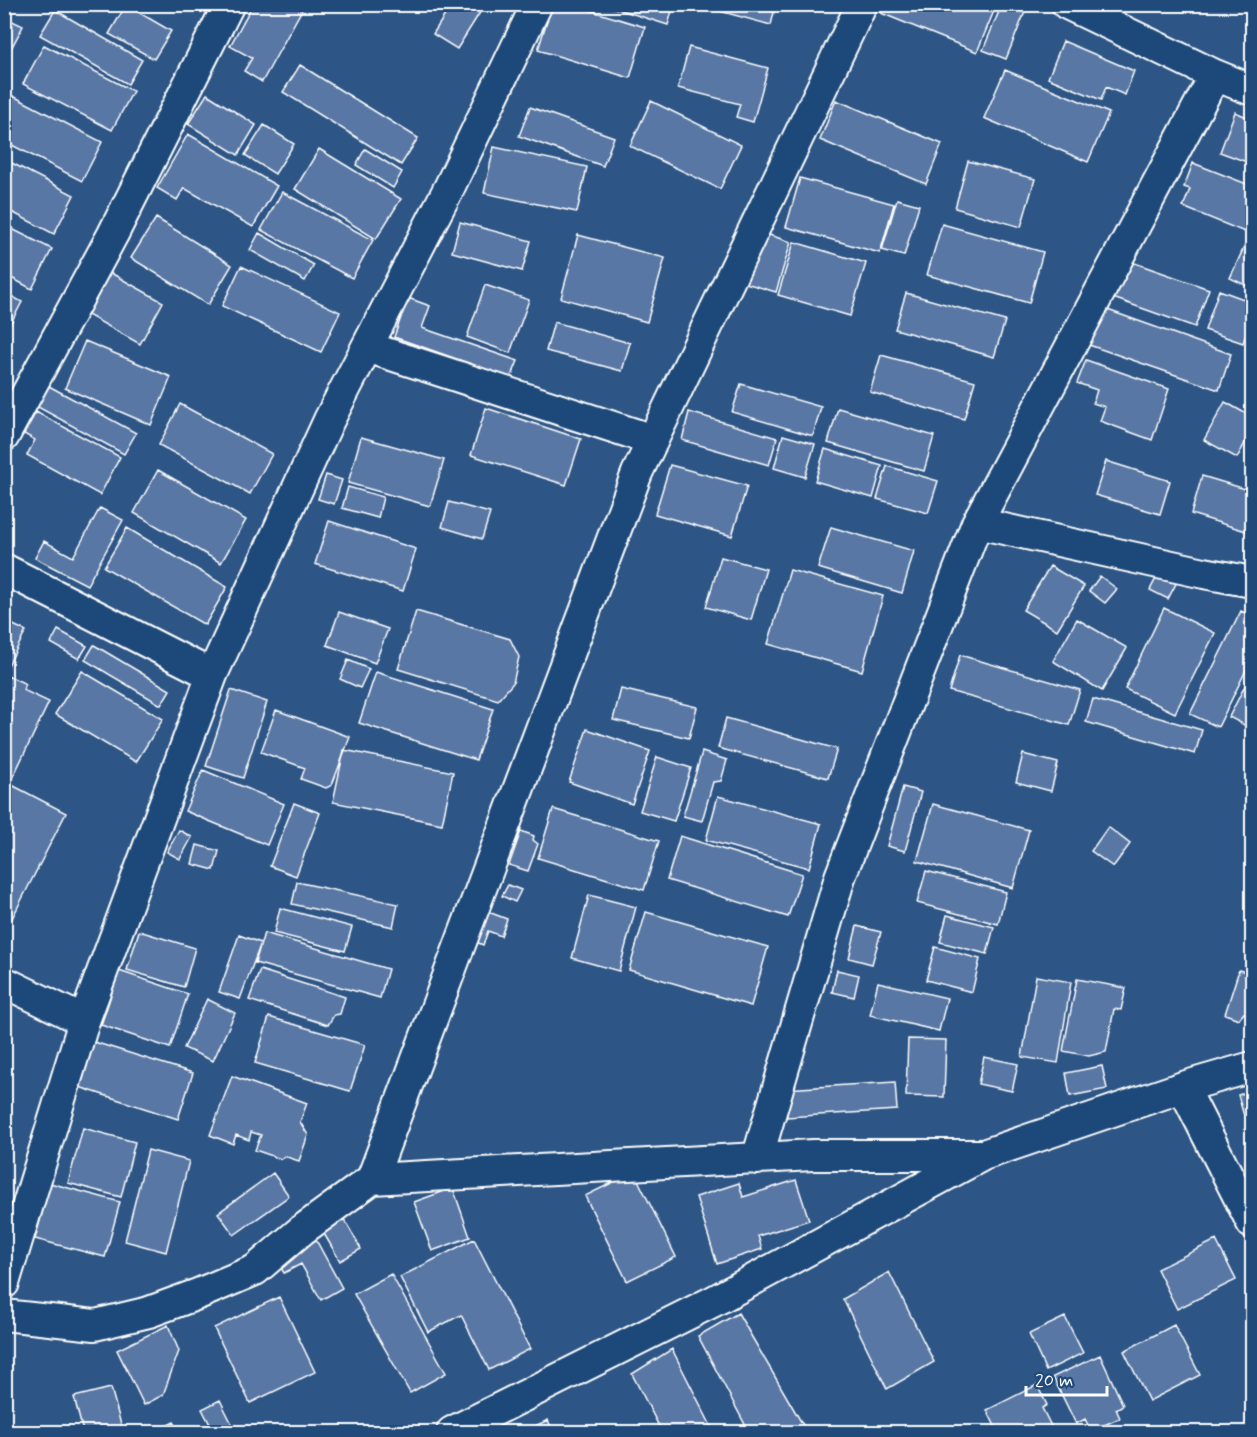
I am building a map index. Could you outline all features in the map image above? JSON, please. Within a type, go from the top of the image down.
[{"type":"street","points":[[4,436],[113,234],[229,4]]},
{"type":"street","points":[[4,1283],[84,1021],[212,675],[329,420],[449,188],[537,4]]},
{"type":"street","points":[[372,1179],[637,473],[862,4]]},
{"type":"street","points":[[1067,4],[1215,75],[1252,90]]},
{"type":"street","points":[[757,1158],[840,877],[977,523],[1215,75]]},
{"type":"street","points":[[367,347],[653,440]]},
{"type":"street","points":[[977,523],[1252,582]]},
{"type":"street","points":[[4,569],[212,675]]},
{"type":"street","points":[[4,982],[84,1021]]},
{"type":"street","points":[[452,1432],[714,1302],[983,1155],[1183,1087],[1252,1067]]},
{"type":"street","points":[[1183,1087],[1252,1223]]},
{"type":"street","points":[[4,1315],[95,1325],[149,1312],[198,1294],[255,1270],[302,1230],[372,1179],[813,1155],[983,1155]]},
{"type":"building","points":[[253,4],[305,4],[262,82],[244,71],[252,58],[230,46]]},
{"type":"building","points":[[447,4],[482,4],[484,6],[457,49],[433,34],[450,7]]},
{"type":"building","points":[[552,4],[569,4],[645,27],[630,78],[538,50]]},
{"type":"building","points":[[602,4],[674,4],[668,25]]},
{"type":"building","points":[[701,4],[776,4],[771,25],[701,6]]},
{"type":"building","points":[[884,4],[978,4],[994,11],[977,52],[881,13]]},
{"type":"building","points":[[1002,4],[1022,4],[1027,7],[1006,59],[983,50]]},
{"type":"building","points":[[126,5],[171,31],[154,59],[109,34]]},
{"type":"building","points":[[55,10],[142,60],[128,84],[40,35]]},
{"type":"building","points":[[4,17],[23,26],[4,62]]},
{"type":"building","points":[[1063,41],[1134,71],[1125,95],[1106,87],[1101,100],[1048,78]]},
{"type":"building","points":[[44,45],[133,91],[112,130],[23,84]]},
{"type":"building","points":[[689,47],[768,68],[753,122],[736,117],[740,104],[678,88]]},
{"type":"building","points":[[300,65],[418,138],[401,165],[283,92]]},
{"type":"building","points":[[1005,70],[1109,113],[1088,162],[984,118]]},
{"type":"building","points":[[207,94],[256,125],[238,155],[188,124]]},
{"type":"building","points":[[13,96],[102,142],[82,181],[4,141],[4,113]]},
{"type":"building","points":[[836,100],[942,144],[926,184],[820,140]]},
{"type":"building","points":[[651,101],[741,145],[720,189],[630,146]]},
{"type":"building","points":[[530,107],[614,137],[603,166],[519,136]]},
{"type":"building","points":[[1235,112],[1252,119],[1252,164],[1220,152]]},
{"type":"building","points":[[264,125],[294,144],[275,174],[245,155]]},
{"type":"building","points":[[188,134],[277,186],[253,227],[184,188],[177,200],[157,188]]},
{"type":"building","points":[[494,147],[587,167],[577,212],[484,193]]},
{"type":"building","points":[[319,149],[401,199],[376,239],[295,189]]},
{"type":"building","points":[[365,149],[402,172],[393,188],[356,165]]},
{"type":"building","points":[[4,159],[74,195],[54,234],[4,208]]},
{"type":"building","points":[[968,161],[1035,179],[1021,227],[955,208]]},
{"type":"building","points":[[1193,163],[1252,186],[1252,235],[1183,207],[1190,189],[1184,187]]},
{"type":"building","points":[[800,178],[894,204],[880,253],[786,227]]},
{"type":"building","points":[[282,192],[373,240],[352,278],[261,230]]},
{"type":"building","points":[[897,199],[919,205],[904,256],[882,250]]},
{"type":"building","points":[[156,218],[232,265],[208,305],[131,258]]},
{"type":"building","points":[[460,222],[531,241],[522,271],[452,252]]},
{"type":"building","points":[[942,224],[1043,252],[1029,303],[927,275]]},
{"type":"building","points":[[4,225],[52,249],[32,289],[4,274]]},
{"type":"building","points":[[757,231],[791,242],[776,292],[742,282]]},
{"type":"building","points":[[259,233],[314,265],[305,281],[250,250]]},
{"type":"building","points":[[578,235],[665,258],[647,322],[561,298]]},
{"type":"building","points":[[794,242],[866,263],[850,316],[778,295]]},
{"type":"building","points":[[1246,243],[1252,246],[1252,288],[1230,278]]},
{"type":"building","points":[[1126,260],[1209,289],[1195,327],[1113,298]]},
{"type":"building","points":[[241,266],[340,312],[321,352],[222,306]]},
{"type":"building","points":[[109,272],[163,302],[140,344],[86,314]]},
{"type":"building","points":[[485,285],[529,300],[510,353],[467,337]]},
{"type":"building","points":[[1219,290],[1252,302],[1252,317],[1243,343],[1205,330]]},
{"type":"building","points":[[4,292],[22,302],[4,336]]},
{"type":"building","points":[[906,293],[1005,321],[994,357],[895,329]]},
{"type":"building","points":[[408,298],[430,306],[422,328],[518,361],[511,378],[394,337]]},
{"type":"building","points":[[1102,308],[1231,354],[1219,390],[1089,345]]},
{"type":"building","points":[[554,322],[630,343],[622,371],[546,351]]},
{"type":"building","points":[[85,341],[171,377],[151,425],[65,388]]},
{"type":"building","points":[[881,355],[975,381],[964,419],[870,392]]},
{"type":"building","points":[[1086,360],[1169,389],[1152,440],[1100,421],[1105,407],[1093,403],[1097,390],[1077,383]]},
{"type":"building","points":[[741,384],[821,407],[813,436],[732,412]]},
{"type":"building","points":[[47,385],[136,433],[124,454],[36,406]]},
{"type":"building","points":[[1225,402],[1252,417],[1252,430],[1237,458],[1204,440]]},
{"type":"building","points":[[180,404],[272,454],[250,494],[159,445]]},
{"type":"building","points":[[486,408],[581,439],[566,485],[471,455]]},
{"type":"building","points":[[838,408],[934,436],[924,471],[828,443]]},
{"type":"building","points":[[36,412],[120,457],[100,495],[27,455],[35,440],[24,434]]},
{"type":"building","points":[[689,412],[777,438],[769,465],[682,440]]},
{"type":"building","points":[[783,435],[815,444],[805,477],[774,468]]},
{"type":"building","points":[[361,437],[444,460],[430,506],[348,483]]},
{"type":"building","points":[[825,449],[882,466],[873,498],[815,481]]},
{"type":"building","points":[[1106,461],[1170,481],[1160,514],[1095,495]]},
{"type":"building","points":[[670,465],[747,486],[732,536],[655,514]]},
{"type":"building","points":[[887,466],[938,481],[928,513],[877,499]]},
{"type":"building","points":[[158,470],[246,520],[221,563],[134,513]]},
{"type":"building","points":[[326,475],[342,480],[334,504],[318,499]]},
{"type":"building","points":[[1202,476],[1252,491],[1252,533],[1191,514]]},
{"type":"building","points":[[348,487],[383,497],[378,518],[342,508]]},
{"type":"building","points":[[449,502],[490,513],[482,539],[442,527]]},
{"type":"building","points":[[100,508],[123,520],[87,585],[35,558],[44,541],[73,557]]},
{"type":"building","points":[[329,521],[416,549],[403,591],[315,564]]},
{"type":"building","points":[[831,527],[914,551],[902,593],[818,568]]},
{"type":"building","points":[[127,528],[227,587],[205,625],[104,567]]},
{"type":"building","points":[[721,557],[766,569],[751,620],[706,607]]},
{"type":"building","points":[[1163,565],[1181,574],[1168,599],[1150,590]]},
{"type":"building","points":[[1050,566],[1084,586],[1057,630],[1023,610]]},
{"type":"building","points":[[790,570],[883,596],[862,671],[768,644]]},
{"type":"building","points":[[1100,576],[1117,589],[1105,603],[1089,591]]},
{"type":"building","points":[[1164,608],[1215,633],[1175,713],[1125,689]]},
{"type":"building","points":[[416,611],[510,639],[519,657],[513,683],[498,700],[398,669]]},
{"type":"building","points":[[1241,611],[1252,616],[1252,658],[1218,727],[1190,714]]},
{"type":"building","points":[[339,612],[388,629],[375,663],[327,645]]},
{"type":"building","points":[[1077,619],[1127,648],[1102,691],[1053,661]]},
{"type":"building","points":[[4,622],[26,631],[4,673]]},
{"type":"building","points":[[58,630],[87,646],[79,659],[51,643]]},
{"type":"building","points":[[94,645],[170,690],[161,705],[85,660]]},
{"type":"building","points":[[960,655],[1080,690],[1069,725],[949,691]]},
{"type":"building","points":[[348,660],[369,669],[360,688],[340,679]]},
{"type":"building","points":[[82,671],[163,719],[136,762],[55,714]]},
{"type":"building","points":[[376,672],[493,709],[476,760],[359,723]]},
{"type":"building","points":[[1252,672],[1252,729],[1229,717]]},
{"type":"building","points":[[9,676],[26,684],[23,690],[49,702],[12,779],[4,775],[4,685]]},
{"type":"building","points":[[621,689],[697,707],[689,738],[613,720]]},
{"type":"building","points":[[231,690],[267,702],[243,778],[206,766]]},
{"type":"building","points":[[1093,699],[1202,730],[1195,754],[1086,722]]},
{"type":"building","points":[[276,710],[350,737],[332,785],[326,788],[301,779],[305,768],[261,752]]},
{"type":"building","points":[[726,718],[837,749],[828,778],[718,748]]},
{"type":"building","points":[[587,729],[650,751],[632,804],[569,782]]},
{"type":"building","points":[[344,750],[453,772],[442,824],[333,802]]},
{"type":"building","points":[[702,752],[727,760],[721,781],[713,782],[702,821],[683,816]]},
{"type":"building","points":[[1023,754],[1058,763],[1051,791],[1016,782]]},
{"type":"building","points":[[657,757],[691,768],[674,821],[640,811]]},
{"type":"building","points":[[203,770],[284,804],[267,845],[185,811]]},
{"type":"building","points":[[10,784],[66,813],[5,932],[4,793]]},
{"type":"building","points":[[903,787],[921,792],[905,851],[887,846]]},
{"type":"building","points":[[718,796],[821,824],[809,868],[706,840]]},
{"type":"building","points":[[294,803],[320,813],[296,876],[270,866]]},
{"type":"building","points":[[933,804],[1029,830],[1013,888],[917,861]]},
{"type":"building","points":[[553,809],[659,841],[644,890],[538,858]]},
{"type":"building","points":[[1108,827],[1130,844],[1113,867],[1091,851]]},
{"type":"building","points":[[179,830],[192,837],[180,859],[167,852]]},
{"type":"building","points":[[521,831],[534,836],[533,840],[538,844],[528,871],[509,865]]},
{"type":"building","points":[[680,836],[802,874],[788,917],[667,880]]},
{"type":"building","points":[[197,845],[219,851],[214,870],[192,864]]},
{"type":"building","points":[[926,871],[1006,892],[998,924],[917,903]]},
{"type":"building","points":[[297,882],[398,904],[393,927],[292,904]]},
{"type":"building","points":[[508,885],[521,890],[515,902],[502,896]]},
{"type":"building","points":[[589,895],[636,907],[619,971],[572,958]]},
{"type":"building","points":[[280,908],[352,927],[345,951],[274,933]]},
{"type":"building","points":[[483,910],[507,919],[501,936],[488,931],[483,945],[472,940]]},
{"type":"building","points":[[646,912],[768,947],[751,1006],[629,970]]},
{"type":"building","points":[[947,915],[994,927],[987,954],[940,942]]},
{"type":"building","points":[[857,926],[881,932],[872,964],[849,958]]},
{"type":"building","points":[[139,931],[195,948],[184,987],[127,970]]},
{"type":"building","points":[[264,933],[388,969],[380,998],[255,963]]},
{"type":"building","points":[[239,935],[261,943],[240,999],[219,992]]},
{"type":"building","points":[[1252,946],[1252,969],[1245,967]]},
{"type":"building","points":[[935,947],[980,959],[972,992],[926,980]]},
{"type":"building","points":[[260,970],[345,997],[340,1014],[334,1015],[328,1025],[249,1000]]},
{"type":"building","points":[[837,970],[859,975],[854,997],[832,992]]},
{"type":"building","points":[[1239,970],[1252,974],[1252,1016],[1244,1013],[1239,1019],[1225,1014]]},
{"type":"building","points":[[119,971],[188,994],[170,1048],[101,1025]]},
{"type":"building","points":[[1036,976],[1071,982],[1058,1063],[1022,1057]]},
{"type":"building","points":[[1077,979],[1126,988],[1121,1010],[1114,1009],[1106,1052],[1089,1056],[1063,1051]]},
{"type":"building","points":[[878,982],[947,998],[939,1031],[870,1015]]},
{"type":"building","points":[[207,999],[235,1013],[213,1061],[184,1048]]},
{"type":"building","points":[[269,1017],[365,1045],[350,1091],[255,1063]]},
{"type":"building","points":[[908,1039],[946,1040],[944,1097],[906,1096]]},
{"type":"building","points":[[94,1042],[193,1073],[178,1119],[79,1087]]},
{"type":"building","points":[[984,1057],[1018,1064],[1012,1091],[978,1084]]},
{"type":"building","points":[[1102,1066],[1107,1089],[1070,1096],[1066,1073]]},
{"type":"building","points":[[232,1076],[307,1103],[300,1122],[308,1135],[299,1161],[284,1156],[281,1159],[255,1150],[261,1135],[251,1132],[249,1140],[236,1135],[233,1144],[210,1135]]},
{"type":"building","points":[[895,1082],[897,1110],[787,1117],[785,1089]]},
{"type":"building","points":[[1251,1091],[1252,1114],[1244,1116],[1238,1095]]},
{"type":"building","points":[[83,1128],[135,1142],[121,1197],[68,1183]]},
{"type":"building","points":[[148,1150],[189,1161],[166,1252],[125,1241]]},
{"type":"building","points":[[634,1172],[676,1257],[627,1281],[585,1196]]},
{"type":"building","points":[[273,1173],[289,1196],[234,1235],[218,1213]]},
{"type":"building","points":[[796,1180],[809,1220],[758,1236],[762,1249],[717,1264],[696,1197],[739,1183],[743,1197]]},
{"type":"building","points":[[50,1183],[120,1202],[105,1257],[35,1239]]},
{"type":"building","points":[[453,1188],[470,1237],[432,1251],[414,1202]]},
{"type":"building","points":[[344,1219],[361,1249],[340,1261],[323,1232]]},
{"type":"building","points":[[315,1238],[342,1288],[321,1300],[301,1264],[284,1273],[276,1259]]},
{"type":"building","points":[[474,1239],[530,1349],[489,1370],[461,1315],[428,1332],[400,1277]]},
{"type":"building","points":[[1216,1240],[1236,1280],[1177,1309],[1157,1269]]},
{"type":"building","points":[[889,1272],[934,1362],[887,1389],[843,1299]]},
{"type":"building","points":[[391,1274],[446,1373],[410,1393],[354,1294]]},
{"type":"building","points":[[279,1297],[315,1372],[250,1403],[214,1328]]},
{"type":"building","points":[[738,1313],[807,1432],[749,1432],[698,1336]]},
{"type":"building","points":[[1065,1317],[1083,1353],[1046,1371],[1029,1334]]},
{"type":"building","points":[[168,1325],[179,1351],[163,1395],[144,1405],[117,1350]]},
{"type":"building","points":[[1174,1325],[1200,1375],[1149,1401],[1124,1351]]},
{"type":"building","points":[[672,1349],[714,1432],[662,1432],[632,1374]]},
{"type":"building","points":[[1100,1355],[1123,1405],[1116,1409],[1120,1418],[1091,1431],[1085,1419],[1076,1424],[1053,1377]]},
{"type":"building","points":[[1037,1385],[1047,1405],[1042,1408],[1054,1432],[998,1432],[987,1410]]},
{"type":"building","points":[[111,1388],[123,1432],[83,1432],[74,1397]]},
{"type":"building","points":[[220,1400],[236,1432],[214,1432],[202,1409]]},
{"type":"building","points":[[548,1420],[553,1432],[522,1432]]},
{"type":"building","points":[[174,1422],[180,1432],[154,1432]]}]
